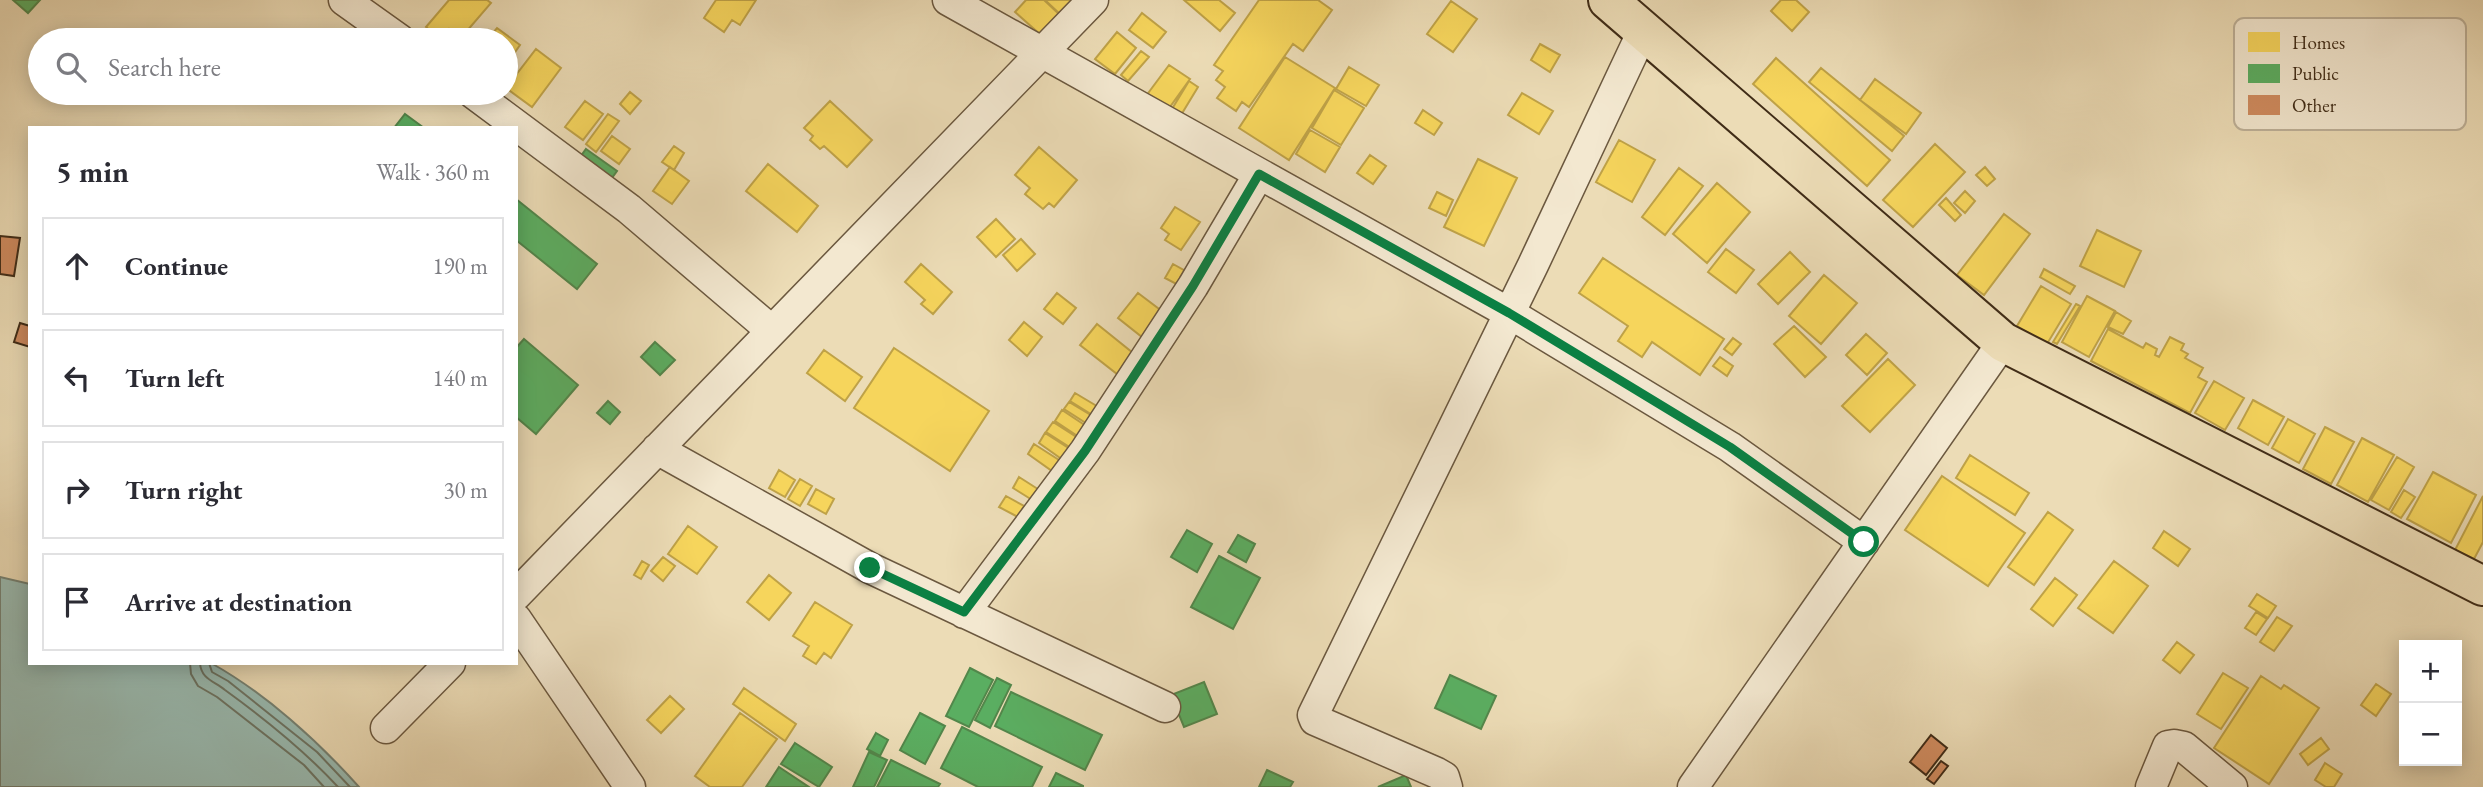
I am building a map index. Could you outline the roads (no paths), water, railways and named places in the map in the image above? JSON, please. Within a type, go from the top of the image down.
[{"type":"main road","points":[[1608,0],[2003,342],[2483,586]]},
{"type":"street","points":[[344,0],[383,28]]},
{"type":"street","points":[[947,0],[1509,313],[1730,447],[1864,542]]},
{"type":"street","points":[[518,592],[1093,0]]},
{"type":"street","points":[[1447,787],[1444,777],[1437,773],[1315,720],[1313,715],[1643,31]]},
{"type":"street","points":[[489,105],[517,126]]},
{"type":"street","points":[[518,126],[629,209],[772,331]]},
{"type":"street","points":[[964,612],[1085,451],[1193,286],[1259,174]]},
{"type":"street","points":[[1693,787],[2003,342]]},
{"type":"street","points":[[657,449],[870,568],[1165,707]]},
{"type":"street","points":[[518,623],[630,787]]},
{"type":"street","points":[[386,729],[448,665]]},
{"type":"street","points":[[2151,787],[2168,746],[2174,745],[2184,747],[2232,787]]},
{"type":"water","points":[[0,577],[28,584],[28,665],[214,665],[290,719],[359,787],[0,787]]}]
